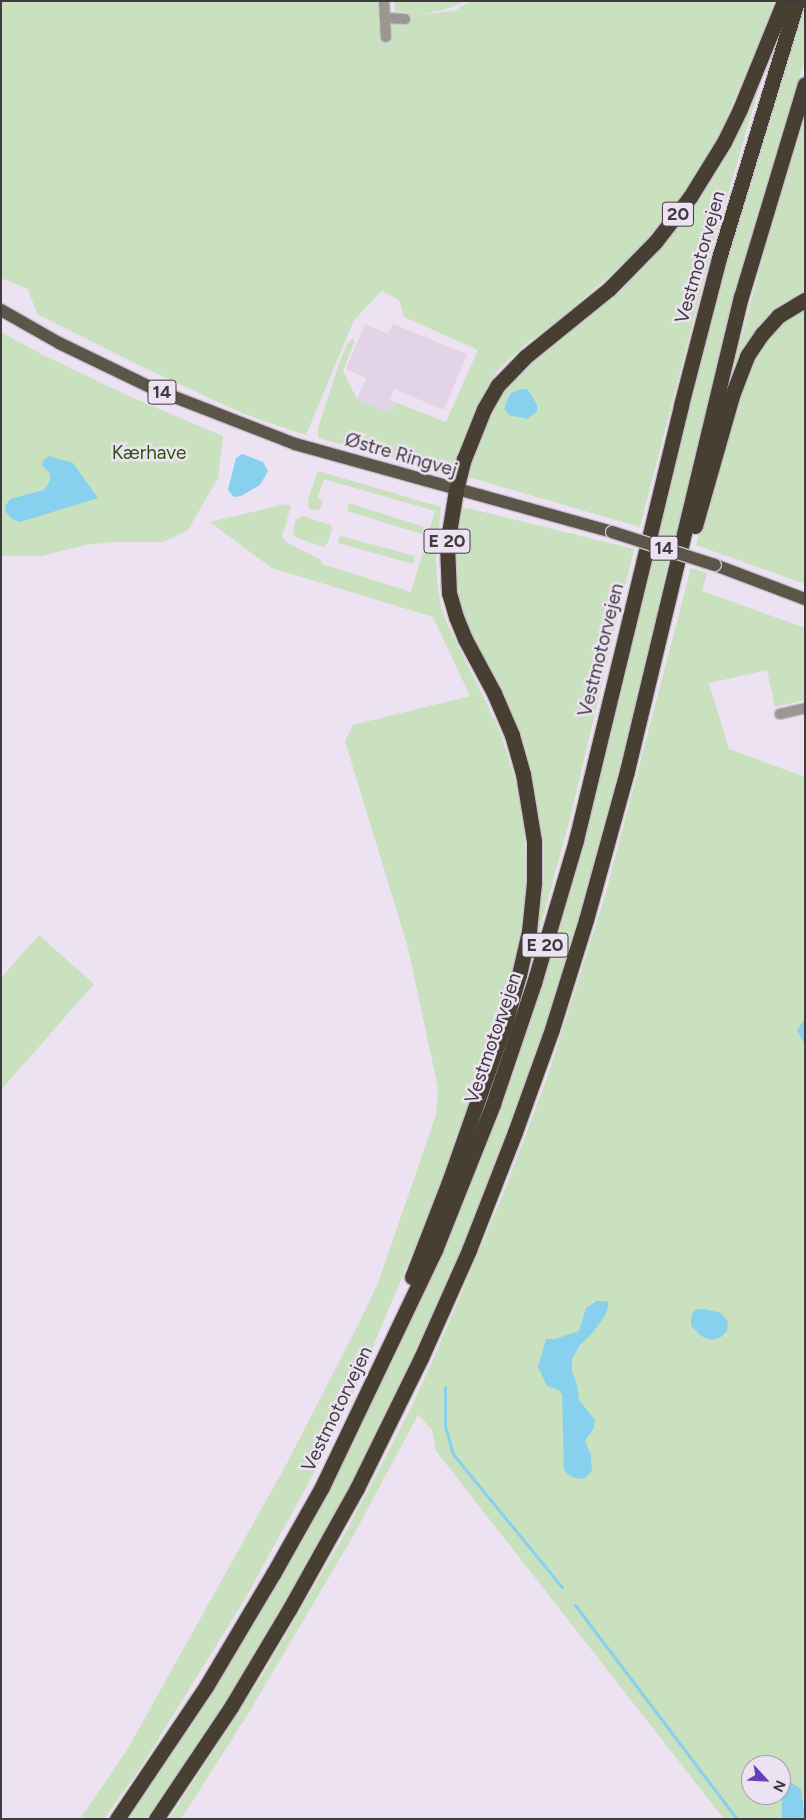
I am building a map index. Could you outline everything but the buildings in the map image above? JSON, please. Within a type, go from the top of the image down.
[{"type":"highway","name":"20","points":[[456,490],[476,427],[498,385],[525,356],[609,289],[656,241],[690,197],[724,142],[740,109],[784,1]]},
{"type":"highway","name":"Vestmotorvejen","points":[[117,1819],[212,1676],[274,1574],[343,1446],[435,1250],[493,1104],[534,983],[576,840],[678,415],[719,258],[797,1]]},
{"type":"highway","name":"E 20","points":[[156,1819],[230,1707],[290,1608],[357,1488],[421,1358],[465,1259],[515,1132],[552,1029],[588,911],[626,771],[741,297],[805,84]]},
{"type":"highway","points":[[648,678],[733,393],[743,366],[754,345],[771,323],[788,309],[805,300]]},
{"type":"highway","name":"E 20","points":[[343,1446],[367,1379],[408,1287],[470,1124],[519,975],[532,910],[534,841],[524,774],[503,713],[465,639],[449,594],[446,570],[447,545],[456,490]]},
{"type":"main road","name":"Østre Ringvej","points":[[1,310],[59,343],[154,389],[245,426],[312,449],[612,532],[715,565],[805,599]]},
{"type":"street","points":[[384,1],[386,37]]},
{"type":"street","points":[[386,18],[405,19]]},
{"type":"street","points":[[780,714],[805,708]]},
{"type":"shaded area","points":[[365,324],[388,334],[393,324],[467,354],[444,410],[394,389],[390,400],[395,402],[392,411],[386,408],[385,411],[357,399],[366,378],[346,369]]},
{"type":"green space","points":[[1,1],[379,1],[390,29],[395,23],[418,15],[454,11],[471,1],[776,1],[720,133],[696,177],[645,243],[556,323],[527,343],[498,370],[485,390],[465,435],[459,457],[454,463],[440,471],[318,438],[318,428],[339,364],[348,343],[353,338],[354,342],[343,371],[357,399],[385,411],[386,408],[392,411],[395,402],[446,422],[478,350],[404,317],[399,300],[382,291],[354,320],[306,435],[244,414],[134,363],[37,314],[28,289],[1,278]]},
{"type":"green space","points":[[394,1],[465,1],[444,10],[405,18],[405,12],[395,11]]},
{"type":"green space","points":[[805,1],[805,59],[728,320],[674,540],[656,534],[694,378],[768,114]]},
{"type":"green space","points":[[762,67],[765,68],[713,245],[640,527],[468,477],[482,425],[498,395],[513,376],[653,253]]},
{"type":"green space","points":[[805,116],[805,294],[787,303],[723,406],[769,234]]},
{"type":"green space","points":[[805,307],[805,584],[696,545],[740,391],[751,365],[762,344],[777,327],[794,312]]},
{"type":"green space","name":"Kærhave","points":[[1,332],[43,355],[133,398],[223,436],[218,478],[188,530],[164,542],[114,542],[85,545],[42,556],[1,556]]},
{"type":"green space","points":[[318,471],[441,507],[436,557],[437,583],[441,606],[448,625],[500,731],[522,802],[527,875],[521,927],[513,970],[440,1187],[356,1387],[314,1473],[245,1599],[141,1767],[104,1819],[80,1819],[127,1750],[287,1463],[360,1321],[378,1283],[436,1115],[438,1089],[408,948],[345,741],[353,725],[470,696],[433,617],[272,568],[210,522],[285,504],[291,506],[282,536],[286,542],[320,559],[322,564],[411,592],[435,511],[324,479],[318,497],[323,501],[319,510],[309,509],[308,499]]},
{"type":"green space","points":[[349,503],[424,527],[422,534],[347,511]]},
{"type":"green space","points":[[467,508],[634,549],[569,823],[531,961],[526,960],[534,807],[459,616],[450,570],[460,509]]},
{"type":"green space","points":[[302,516],[331,525],[332,529],[328,542],[324,547],[297,538],[293,534],[295,521]]},
{"type":"green space","points":[[340,536],[415,556],[413,564],[338,543]]},
{"type":"green space","points":[[652,555],[669,560],[621,764],[587,892],[553,1003],[521,1100],[487,1191],[436,1309],[394,1399],[351,1486],[295,1587],[222,1708],[146,1819],[124,1819],[278,1579],[335,1478],[378,1391],[469,1185],[537,996],[570,887]]},
{"type":"green space","points":[[691,568],[707,573],[702,591],[805,628],[805,700],[775,707],[767,670],[709,683],[729,749],[805,777],[805,1819],[724,1819],[436,1451],[432,1430],[418,1415],[352,1538],[248,1714],[181,1819],[169,1819],[263,1674],[347,1530],[410,1410],[506,1187],[547,1078],[605,896]]},
{"type":"green space","points":[[39,935],[94,984],[1,1090],[1,978]]},
{"type":"water","points":[[521,389],[528,390],[537,405],[537,412],[527,419],[509,415],[504,409],[510,394]]},
{"type":"water","points":[[242,454],[263,462],[268,471],[260,485],[241,496],[234,497],[228,490],[236,458]]},
{"type":"water","points":[[49,456],[73,463],[98,498],[20,522],[12,519],[6,512],[5,506],[10,499],[44,490],[50,481],[50,474],[42,465],[43,461]]},
{"type":"water","points":[[805,1019],[805,1045],[797,1030]]},
{"type":"water","points":[[597,1301],[609,1303],[606,1314],[594,1331],[580,1345],[572,1359],[572,1371],[577,1384],[579,1400],[595,1420],[594,1428],[585,1441],[591,1455],[592,1471],[585,1478],[579,1479],[570,1476],[564,1470],[562,1395],[559,1390],[547,1386],[538,1367],[546,1339],[555,1339],[579,1331],[586,1308]]},
{"type":"water","points":[[705,1309],[721,1313],[728,1322],[727,1331],[721,1337],[712,1340],[701,1336],[691,1326],[691,1317],[695,1310]]},
{"type":"water","points":[[791,1782],[801,1789],[805,1819],[782,1818],[782,1805],[791,1805]]},
{"type":"waterway","points":[[445,1387],[445,1426],[453,1454],[562,1587]]},
{"type":"waterway","points":[[575,1605],[737,1819]]}]
